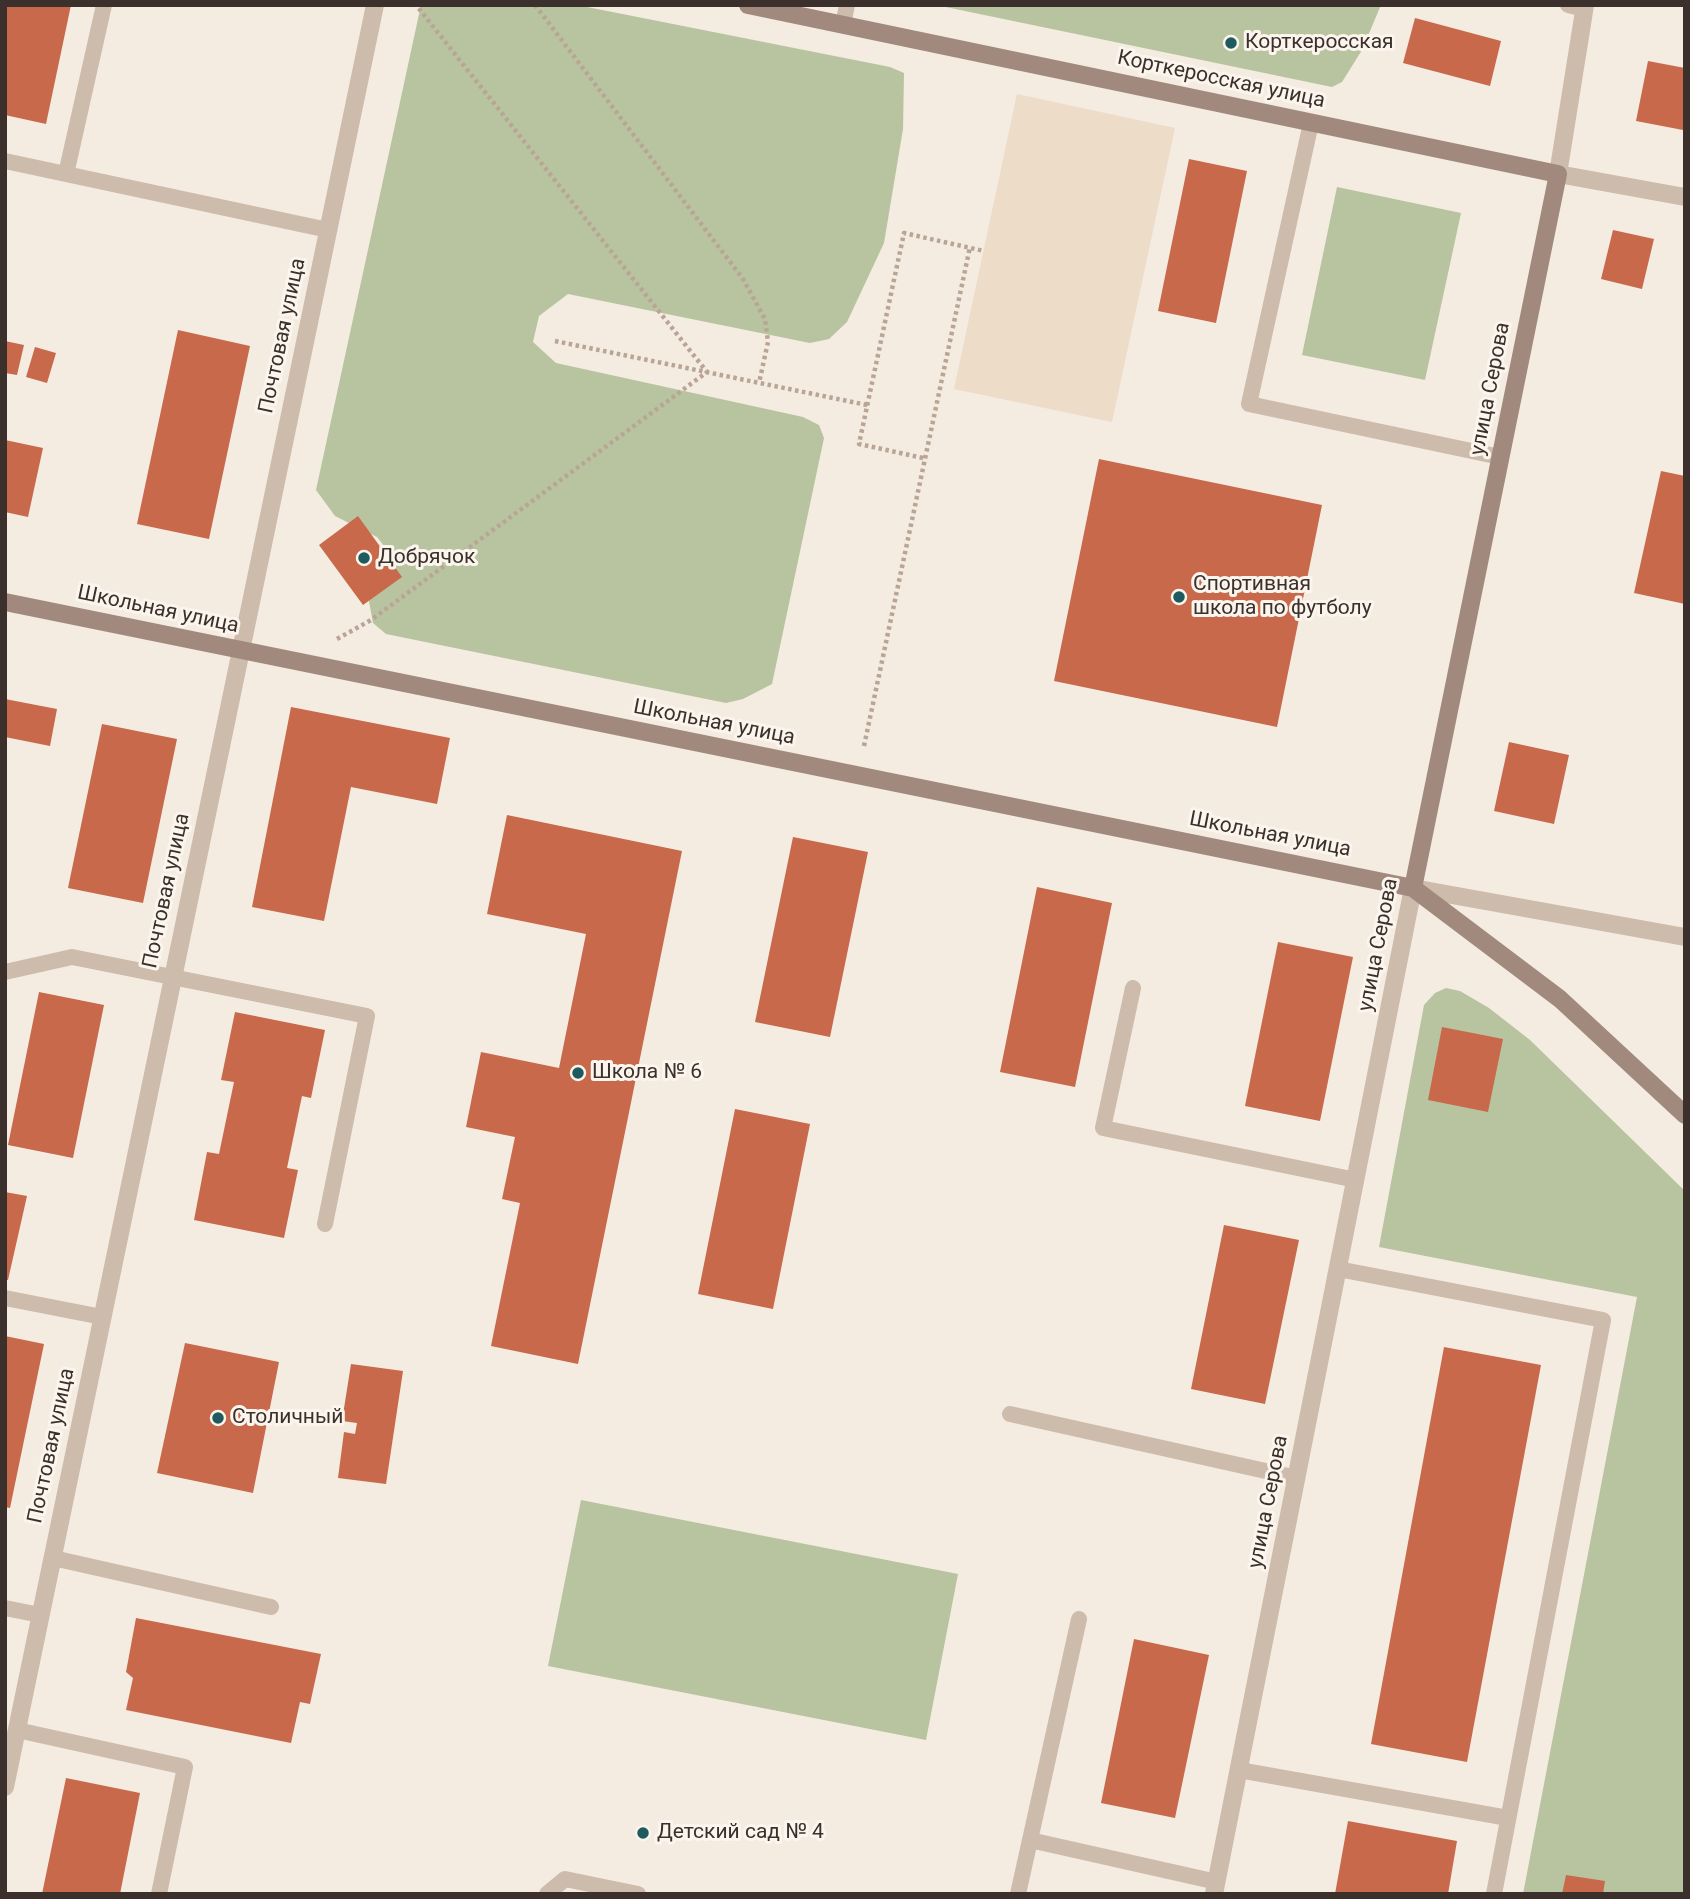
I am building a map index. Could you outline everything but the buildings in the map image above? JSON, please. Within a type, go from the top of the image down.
[{"type":"main road","name":"Корткеросская улица","points":[[748,5],[1558,174]]},
{"type":"main road","name":"улица Серова","points":[[1413,888],[1558,174]]},
{"type":"main road","name":"Школьная улица","points":[[5,602],[1413,888],[1560,999],[1685,1115]]},
{"type":"street","name":"Почтовая улица","points":[[5,1787],[375,5]]},
{"type":"street","name":"улица Серова","points":[[1558,174],[1579,7]]},
{"type":"street","name":"Корткеросская улица","points":[[1558,174],[1685,197]]},
{"type":"street","name":"улица Серова","points":[[1216,1888],[1413,888]]},
{"type":"street","name":"Школьная улица","points":[[1413,888],[1685,937]]},
{"type":"lane","points":[[66,174],[104,5]]},
{"type":"lane","points":[[843,25],[847,5]]},
{"type":"lane","points":[[1311,122],[1250,404],[1500,457]]},
{"type":"lane","points":[[5,161],[328,230]]},
{"type":"lane","points":[[5,972],[72,957],[367,1016],[325,1224]]},
{"type":"lane","points":[[1133,988],[1103,1128],[1356,1180]]},
{"type":"lane","points":[[1338,1269],[1603,1320],[1494,1894]]},
{"type":"lane","points":[[5,1298],[102,1317]]},
{"type":"lane","points":[[1010,1414],[1297,1478]]},
{"type":"lane","points":[[52,1558],[271,1607]]},
{"type":"lane","points":[[5,1608],[40,1615]]},
{"type":"lane","points":[[1018,1894],[1079,1619]]},
{"type":"lane","points":[[17,1730],[186,1767],[159,1894]]},
{"type":"lane","points":[[1239,1770],[1508,1818]]},
{"type":"lane","points":[[1030,1840],[1216,1888]]},
{"type":"lane","points":[[547,1894],[565,1879],[638,1894]]},
{"type":"path","points":[[416,5],[708,372]]},
{"type":"path","points":[[535,5],[743,279],[765,319],[768,342],[760,383]]},
{"type":"path","points":[[924,458],[859,444],[904,233],[984,250]]},
{"type":"path","points":[[858,775],[970,247]]},
{"type":"path","points":[[555,341],[867,405]]},
{"type":"path","points":[[297,661],[371,620],[708,372]]},
{"type":"green space","points":[[421,5],[577,5],[890,67],[904,73],[903,129],[884,243],[847,322],[829,339],[810,343],[568,294],[539,316],[533,342],[556,363],[803,417],[819,425],[824,438],[772,684],[743,699],[726,703],[386,634],[373,623],[368,596],[389,567],[388,551],[377,537],[335,516],[316,490]]},
{"type":"green space","points":[[936,5],[1381,5],[1362,50],[1342,82],[1332,87]]},
{"type":"green space","points":[[1337,187],[1461,213],[1425,380],[1302,355]]},
{"type":"green space","points":[[1446,988],[1460,991],[1489,1008],[1530,1040],[1685,1191],[1685,1894],[1523,1894],[1637,1297],[1379,1247],[1424,1005],[1435,993]]},
{"type":"green space","points":[[581,1500],[958,1574],[926,1740],[548,1666]]},
{"type":"shaded area","points":[[1017,94],[1175,128],[1112,422],[954,389]]},
{"type":"place","name":"Корткеросская","points":[[1231,43]]},
{"type":"place","name":"Добрячок","points":[[364,558]]},
{"type":"place","name":"Спортивная школа по футболу","points":[[1179,597]]},
{"type":"place","name":"Школа № 6","points":[[578,1073]]},
{"type":"place","name":"Столичный","points":[[218,1418]]},
{"type":"place","name":"Детский сад № 4","points":[[643,1833]]}]
